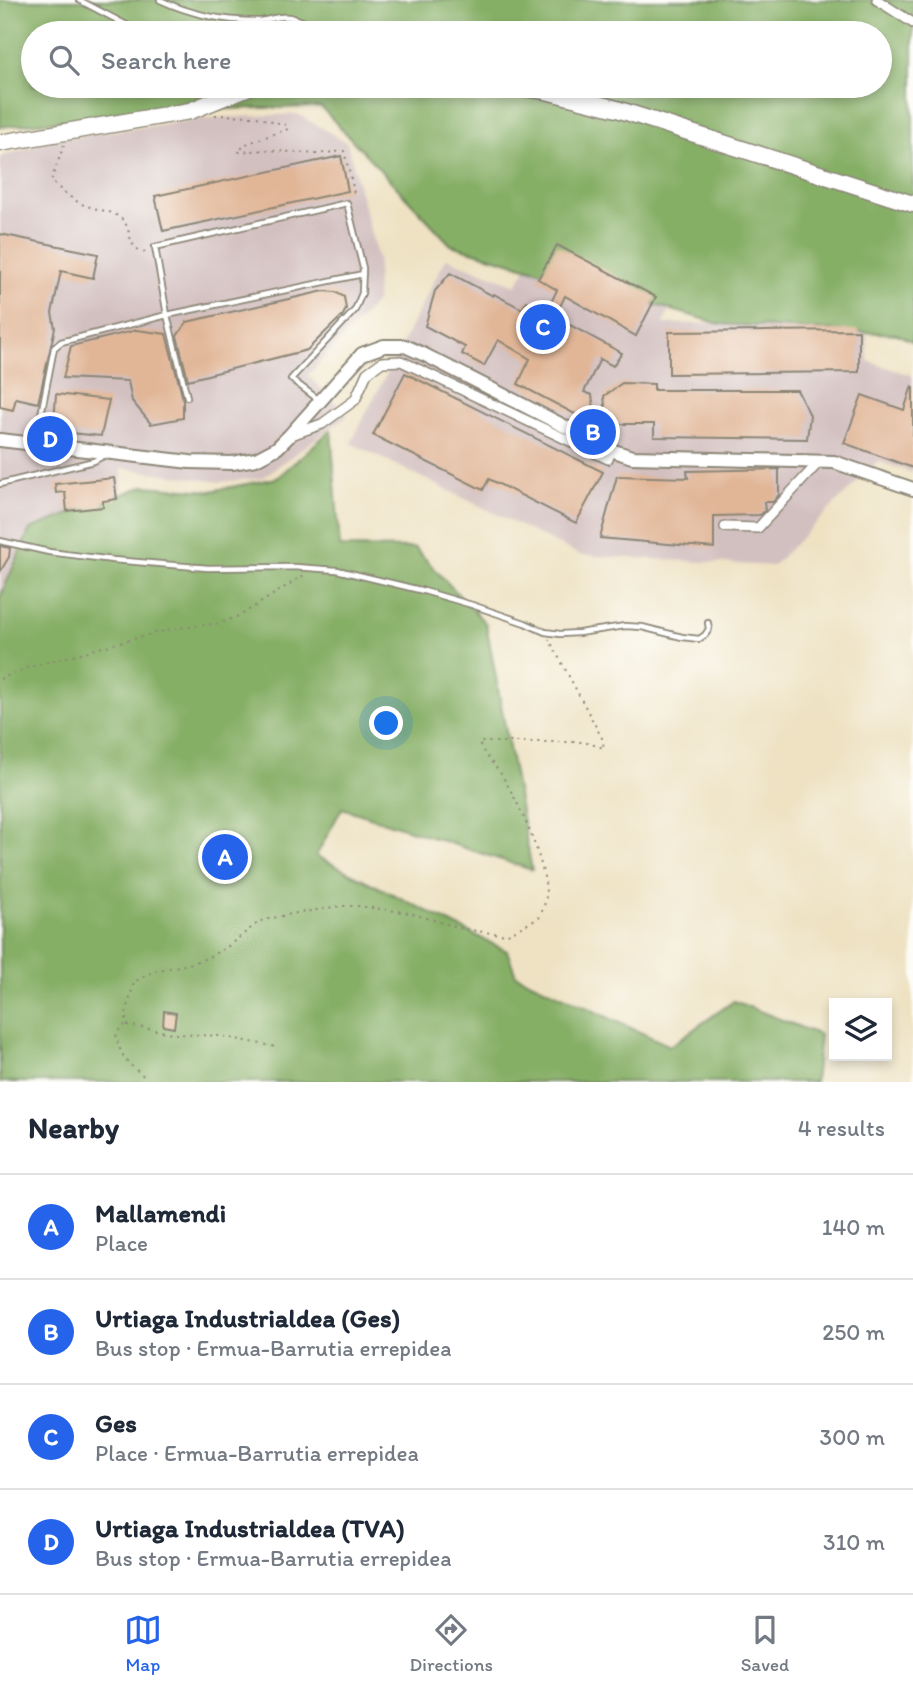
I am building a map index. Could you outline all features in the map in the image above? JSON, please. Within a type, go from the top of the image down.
[{"type":"highway","points":[[5,142],[190,111],[222,98]]},
{"type":"highway","points":[[574,98],[617,109],[913,204]]},
{"type":"street","points":[[877,0],[913,23]]},
{"type":"street","points":[[0,440],[190,462],[232,463],[256,459],[277,448],[362,354],[384,346],[405,346],[611,450],[632,457],[834,462],[913,489]]},
{"type":"street","points":[[289,436],[322,424],[355,400],[367,373],[382,362],[401,361],[608,458],[611,450]]},
{"type":"street","points":[[725,527],[758,528],[820,461]]},
{"type":"lane","points":[[79,0],[119,21]]},
{"type":"lane","points":[[160,0],[215,18],[260,21],[286,16],[300,21]]},
{"type":"lane","points":[[187,397],[167,315],[155,247],[347,203],[363,268],[362,293],[355,310],[291,379],[320,402]]},
{"type":"lane","points":[[41,444],[39,425],[54,348],[61,342],[167,315],[363,274]]},
{"type":"lane","points":[[0,484],[94,461],[110,452]]},
{"type":"lane","points":[[0,541],[49,552],[208,568],[314,568],[346,572],[424,591],[525,623],[545,632],[560,634],[625,626],[699,639],[709,629],[708,623]]},
{"type":"path","points":[[217,116],[253,116],[286,125],[288,129],[246,144],[238,152],[344,152],[354,191],[347,203]]},
{"type":"path","points":[[69,131],[51,181],[78,202],[117,215],[125,222],[131,242],[137,249],[144,252],[155,250]]},
{"type":"path","points":[[0,679],[40,664],[140,636],[221,623],[241,615],[314,568]]},
{"type":"path","points":[[145,1082],[145,1077],[126,1061],[118,1046],[117,1034],[126,1024],[134,982],[154,971],[207,958],[227,947],[260,921],[341,906],[359,906],[410,913],[463,929],[506,935],[539,918],[546,899],[542,866],[521,813],[502,776],[479,743],[584,742],[604,748],[602,738],[545,632]]},
{"type":"path","points":[[126,1024],[181,1034],[221,1036],[276,1047]]},
{"type":"shaded area","points":[[298,114],[347,143],[378,259],[376,302],[308,375],[348,416],[262,478],[221,482],[122,468],[121,501],[29,528],[0,594],[0,157],[56,139],[209,118]]},
{"type":"shaded area","points":[[549,232],[675,297],[663,324],[866,322],[868,361],[913,376],[913,473],[878,461],[773,566],[580,555],[351,443],[446,258],[516,285]]},
{"type":"green space","points":[[0,0],[913,0],[913,342],[897,334],[720,324],[451,245],[321,107],[158,110],[0,127]]},
{"type":"green space","points":[[331,430],[340,547],[415,548],[486,624],[532,870],[342,808],[316,856],[507,951],[516,975],[670,1046],[734,1001],[820,1035],[815,1082],[0,1082],[0,597],[30,529],[144,486],[211,491],[277,478]]},
{"type":"building","points":[[341,156],[348,191],[163,231],[155,196]]},
{"type":"building","points":[[0,234],[98,254],[93,278],[61,271],[52,313],[55,328],[38,403],[16,398],[13,410],[0,407]]},
{"type":"building","points":[[557,245],[656,297],[636,336],[565,296],[555,317],[622,353],[613,366],[600,359],[584,392],[592,395],[594,409],[588,421],[518,384],[530,359],[498,340],[484,366],[462,354],[465,347],[425,326],[435,291],[450,273],[522,309],[527,301],[547,311],[557,290],[538,279]]},
{"type":"building","points":[[324,291],[335,292],[344,297],[346,309],[307,350],[188,380],[177,336],[187,322]]},
{"type":"building","points":[[137,330],[166,334],[183,399],[183,418],[151,424],[132,401],[128,381],[63,378],[71,346]]},
{"type":"building","points":[[859,330],[859,372],[669,374],[669,332]]},
{"type":"building","points":[[405,373],[603,472],[576,523],[489,479],[483,490],[373,435]]},
{"type":"building","points":[[622,383],[654,384],[654,390],[797,390],[810,415],[807,439],[654,437],[654,424],[607,424],[604,396]]},
{"type":"building","points":[[912,386],[913,468],[844,443],[862,395],[904,410]]},
{"type":"building","points":[[56,394],[109,400],[101,436],[60,432],[61,425],[54,424]]},
{"type":"building","points":[[779,469],[779,495],[773,502],[764,502],[765,511],[760,515],[714,516],[714,548],[600,538],[617,476],[688,478],[687,471]]},
{"type":"building","points":[[114,478],[117,499],[103,501],[103,507],[67,511],[65,492],[56,493],[55,484]]},
{"type":"building","points":[[0,546],[10,548],[9,557],[0,572]]},
{"type":"building","points":[[164,1011],[176,1013],[174,1028],[163,1026]]},
{"type":"place","name":"Ges","points":[[543,327]]},
{"type":"place","name":"Urtiaga Industrialdea (Ges)","points":[[593,432]]},
{"type":"place","name":"Urtiaga Industrialdea (TVA)","points":[[50,439]]},
{"type":"place","name":"Mallamendi","points":[[225,857]]}]
